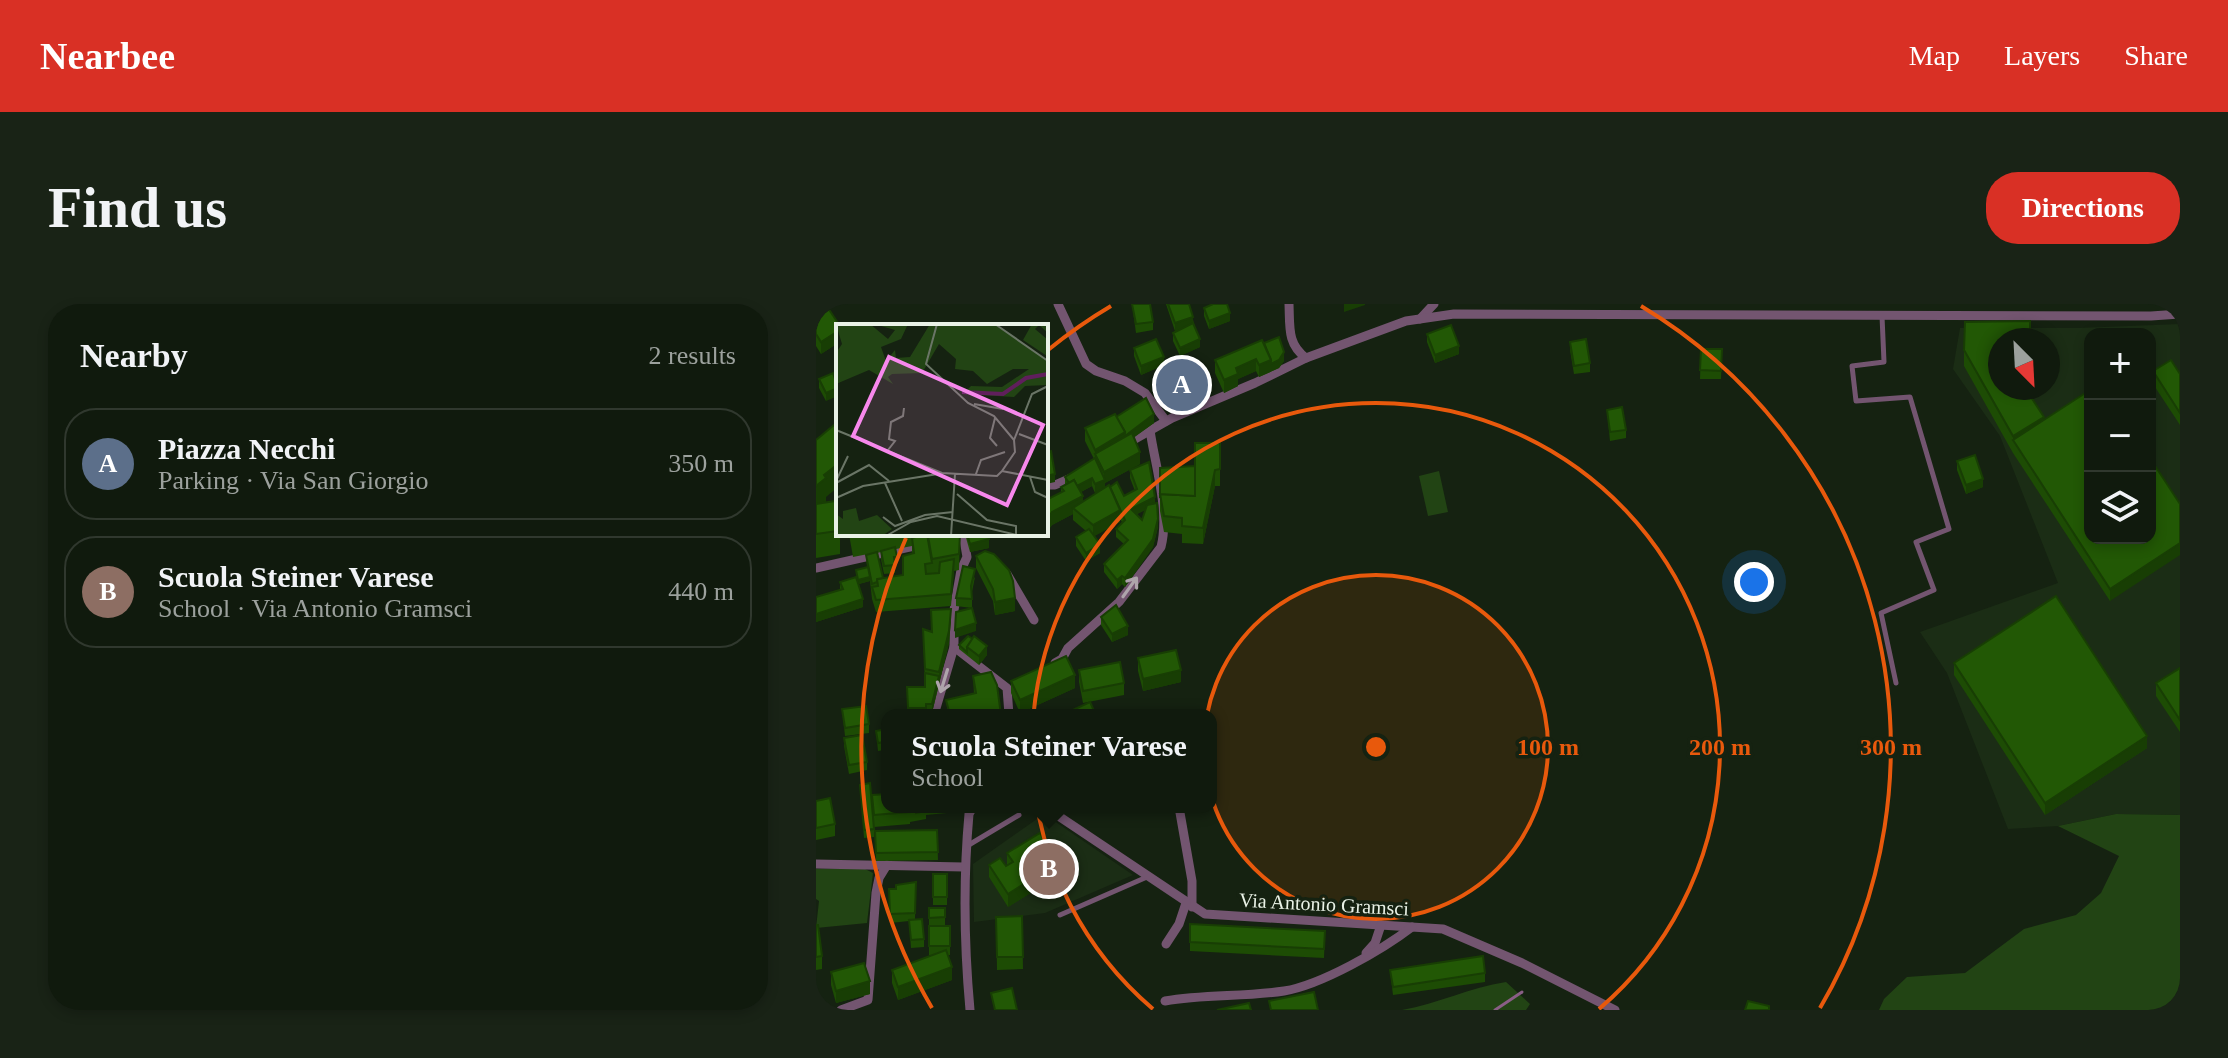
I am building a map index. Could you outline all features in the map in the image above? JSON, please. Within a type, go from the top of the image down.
[{"type":"street","points":[[1058,304],[1086,364],[1145,393],[1166,421]]},
{"type":"street","points":[[1289,304],[1291,338],[1295,350],[1306,358]]},
{"type":"street","points":[[1420,319],[1434,304]]},
{"type":"street","points":[[1113,453],[1166,421],[1306,358],[1406,321],[1455,309],[1882,315],[2180,314]]},
{"type":"street","points":[[1048,666],[1062,659],[1068,648],[1119,602],[1161,547],[1163,513],[1150,430]]},
{"type":"street","points":[[1048,485],[1066,481],[1088,468]]},
{"type":"street","points":[[948,538],[955,536]]},
{"type":"street","points":[[936,709],[954,647],[954,610],[961,570],[971,554],[963,536]]},
{"type":"street","points":[[816,568],[935,541]]},
{"type":"street","points":[[998,565],[1034,620]]},
{"type":"street","points":[[954,647],[1007,688],[1009,709]]},
{"type":"street","points":[[1007,688],[1021,681]]},
{"type":"street","points":[[970,813],[964,867],[964,946],[970,1010]]},
{"type":"street","name":"Via Antonio Gramsci","points":[[1054,813],[1205,914],[1443,929],[1522,963],[1615,1010]]},
{"type":"street","points":[[1166,944],[1189,905],[1192,881],[1180,813]]},
{"type":"street","points":[[816,864],[964,867]]},
{"type":"street","points":[[841,1010],[868,1000],[876,893],[879,878],[887,865]]},
{"type":"street","points":[[1364,956],[1375,943],[1381,925]]},
{"type":"street","points":[[1165,1001],[1288,990],[1337,972],[1386,947],[1412,927]]},
{"type":"lane","points":[[1882,315],[1884,362],[1852,366],[1856,401],[1910,397],[1949,529],[1916,542],[1934,590],[1881,613],[1896,683]]},
{"type":"lane","points":[[966,847],[1019,815]]},
{"type":"lane","points":[[1060,915],[1148,876]]},
{"type":"shaded area","points":[[2180,324],[2180,815],[2116,814],[2058,826],[2008,829],[1947,673],[1920,632],[2058,583],[2000,436],[1953,369],[1960,328],[1988,328],[1988,400],[2060,400],[2060,328]]},
{"type":"shaded area","points":[[1044,814],[1133,875],[1045,913],[974,922],[973,864]]},
{"type":"green space","points":[[1439,471],[1448,512],[1428,516],[1419,476]]},
{"type":"green space","points":[[2116,814],[2180,815],[2180,1010],[1879,1010],[1884,999],[1907,977],[1965,973],[2024,929],[2076,915],[2101,893],[2119,856],[2058,826]]},
{"type":"green space","points":[[816,869],[865,869],[873,873],[867,923],[816,928],[819,901],[816,899]]},
{"type":"green space","points":[[1506,982],[1530,1004],[1526,1010],[1402,1010],[1480,988]]},
{"type":"building","points":[[1132,304],[1150,304],[1153,322],[1136,324]]},
{"type":"building","points":[[1168,304],[1189,304],[1193,317],[1175,323]]},
{"type":"building","points":[[1227,304],[1230,313],[1209,321],[1204,308]]},
{"type":"building","points":[[828,308],[839,324],[836,324],[836,332],[821,342],[816,334],[816,316]]},
{"type":"building","points":[[2030,321],[2030,328],[1988,328],[1988,392],[1964,350],[1965,322]]},
{"type":"building","points":[[1193,323],[1200,339],[1180,348],[1173,333]]},
{"type":"building","points":[[1451,325],[1459,346],[1435,355],[1427,334]]},
{"type":"building","points":[[1279,337],[1284,352],[1279,360],[1271,364],[1264,343]]},
{"type":"building","points":[[1156,339],[1164,357],[1141,366],[1134,348]]},
{"type":"building","points":[[1586,339],[1590,363],[1574,366],[1570,342]]},
{"type":"building","points":[[1262,340],[1271,360],[1259,365],[1256,359],[1236,368],[1238,374],[1224,380],[1215,360]]},
{"type":"building","points":[[1701,349],[1722,349],[1721,371],[1700,370]]},
{"type":"building","points":[[2171,360],[2180,374],[2180,413],[2156,376],[2156,369]]},
{"type":"building","points":[[833,373],[836,389],[826,393],[819,379]]},
{"type":"building","points":[[2084,394],[2084,544],[2156,544],[2156,467],[2180,504],[2180,543],[2110,589],[2013,440]]},
{"type":"building","points":[[1146,398],[1154,414],[1125,436],[1116,417]]},
{"type":"building","points":[[1992,400],[2033,400],[2044,417],[2013,436]]},
{"type":"building","points":[[1622,407],[1626,430],[1610,432],[1607,410]]},
{"type":"building","points":[[1115,414],[1125,432],[1095,450],[1085,428]]},
{"type":"building","points":[[834,425],[836,466],[816,486],[816,440]]},
{"type":"building","points":[[1132,433],[1140,452],[1104,472],[1095,454]]},
{"type":"building","points":[[1195,443],[1220,443],[1220,469],[1215,470],[1203,528],[1182,526],[1182,518],[1164,516],[1160,494],[1195,496]]},
{"type":"building","points":[[1051,451],[1055,474],[1048,476],[1048,452]]},
{"type":"building","points":[[1975,455],[1983,479],[1966,485],[1957,461]]},
{"type":"building","points":[[1095,458],[1105,480],[1095,484],[1092,478],[1077,486],[1074,480],[1069,483],[1065,477]]},
{"type":"building","points":[[1149,462],[1155,497],[1131,509],[1142,520],[1147,505],[1157,503],[1158,519],[1153,539],[1125,578],[1122,576],[1117,580],[1104,564],[1128,540],[1116,529],[1125,520],[1110,487],[1117,482],[1124,496],[1137,489],[1130,470]]},
{"type":"building","points":[[1195,466],[1195,496],[1160,494],[1160,468]]},
{"type":"building","points":[[1074,480],[1083,496],[1048,517],[1048,499],[1064,491],[1061,487]]},
{"type":"building","points":[[1109,485],[1120,510],[1093,525],[1073,508]]},
{"type":"building","points":[[835,501],[836,531],[816,534],[816,504]]},
{"type":"building","points":[[1089,529],[1100,544],[1086,553],[1076,537]]},
{"type":"building","points":[[927,536],[932,563],[925,564],[926,574],[939,573],[940,562],[954,559],[951,594],[876,600],[872,587],[878,586],[877,579],[903,575],[903,556],[914,553],[912,538]]},
{"type":"building","points":[[928,536],[960,536],[959,554],[932,559]]},
{"type":"building","points":[[968,536],[988,536],[989,539],[970,544]]},
{"type":"building","points":[[895,547],[895,565],[884,566],[881,551]]},
{"type":"building","points":[[985,551],[994,554],[1009,570],[1015,598],[995,602],[993,589],[976,556]]},
{"type":"building","points":[[877,552],[883,578],[872,584],[866,555]]},
{"type":"building","points":[[963,566],[975,569],[972,599],[956,598]]},
{"type":"building","points":[[868,567],[870,577],[858,580],[856,570]]},
{"type":"building","points":[[856,577],[863,599],[816,614],[816,597],[843,589],[840,582]]},
{"type":"building","points":[[2056,596],[2147,736],[2045,803],[1954,663]]},
{"type":"building","points":[[1116,605],[1128,626],[1112,634],[1101,617]]},
{"type":"building","points":[[972,608],[976,623],[955,630],[956,612]]},
{"type":"building","points":[[951,609],[939,672],[925,669],[923,629],[932,632],[931,610]]},
{"type":"building","points":[[968,636],[973,639],[967,652],[959,645]]},
{"type":"building","points":[[974,636],[987,646],[979,656],[967,647]]},
{"type":"building","points":[[1176,650],[1181,670],[1143,679],[1138,658]]},
{"type":"building","points":[[1066,656],[1075,675],[1020,700],[1011,681]]},
{"type":"building","points":[[1120,662],[1124,683],[1083,691],[1079,670]]},
{"type":"building","points":[[2180,668],[2180,720],[2156,683]]},
{"type":"building","points":[[991,672],[997,685],[1000,709],[948,709],[946,700],[976,693],[973,676]]},
{"type":"building","points":[[925,673],[939,676],[932,704],[926,704],[926,708],[908,708],[907,687],[925,687]]},
{"type":"building","points":[[1090,702],[1093,709],[1075,709]]},
{"type":"building","points":[[866,706],[869,724],[845,728],[842,709]]},
{"type":"building","points":[[881,730],[881,742],[878,743],[876,731]]},
{"type":"building","points":[[862,735],[867,762],[849,765],[844,738]]},
{"type":"building","points":[[870,783],[874,829],[864,830],[860,785]]},
{"type":"building","points":[[881,794],[881,813],[898,813],[874,815],[872,795]]},
{"type":"building","points":[[830,798],[835,824],[816,828],[816,801]]},
{"type":"building","points":[[937,830],[938,852],[876,853],[875,831]]},
{"type":"building","points":[[1040,833],[1053,855],[1040,863],[1045,871],[1008,894],[989,865],[1000,858],[1006,866],[1013,862],[1007,853]]},
{"type":"building","points":[[933,874],[947,874],[947,897],[933,897]]},
{"type":"building","points":[[916,882],[915,913],[890,914],[889,889]]},
{"type":"building","points":[[929,908],[945,908],[945,917],[929,918]]},
{"type":"building","points":[[1022,916],[1023,957],[997,957],[996,917]]},
{"type":"building","points":[[922,919],[924,939],[911,940],[909,920]]},
{"type":"building","points":[[1190,924],[1325,931],[1324,949],[1190,942]]},
{"type":"building","points":[[816,925],[822,956],[816,957]]},
{"type":"building","points":[[929,926],[950,926],[950,946],[929,946]]},
{"type":"building","points":[[946,950],[952,967],[898,987],[892,970]]},
{"type":"building","points":[[1483,956],[1485,973],[1393,987],[1390,970]]},
{"type":"building","points":[[864,963],[870,981],[836,991],[831,972]]},
{"type":"building","points":[[1012,988],[1017,1010],[995,1010],[991,993]]},
{"type":"building","points":[[1314,992],[1318,1010],[1271,1010],[1269,1001]]},
{"type":"building","points":[[1748,1001],[1769,1006],[1769,1010],[1745,1010]]},
{"type":"building","points":[[1249,1003],[1251,1010],[1217,1010]]},
{"type":"waterway","points":[[1495,1010],[1522,992]]},
{"type":"place","name":"Piazza Necchi","points":[[1182,385]]},
{"type":"place","name":"Scuola Steiner Varese","points":[[1049,869]]}]
